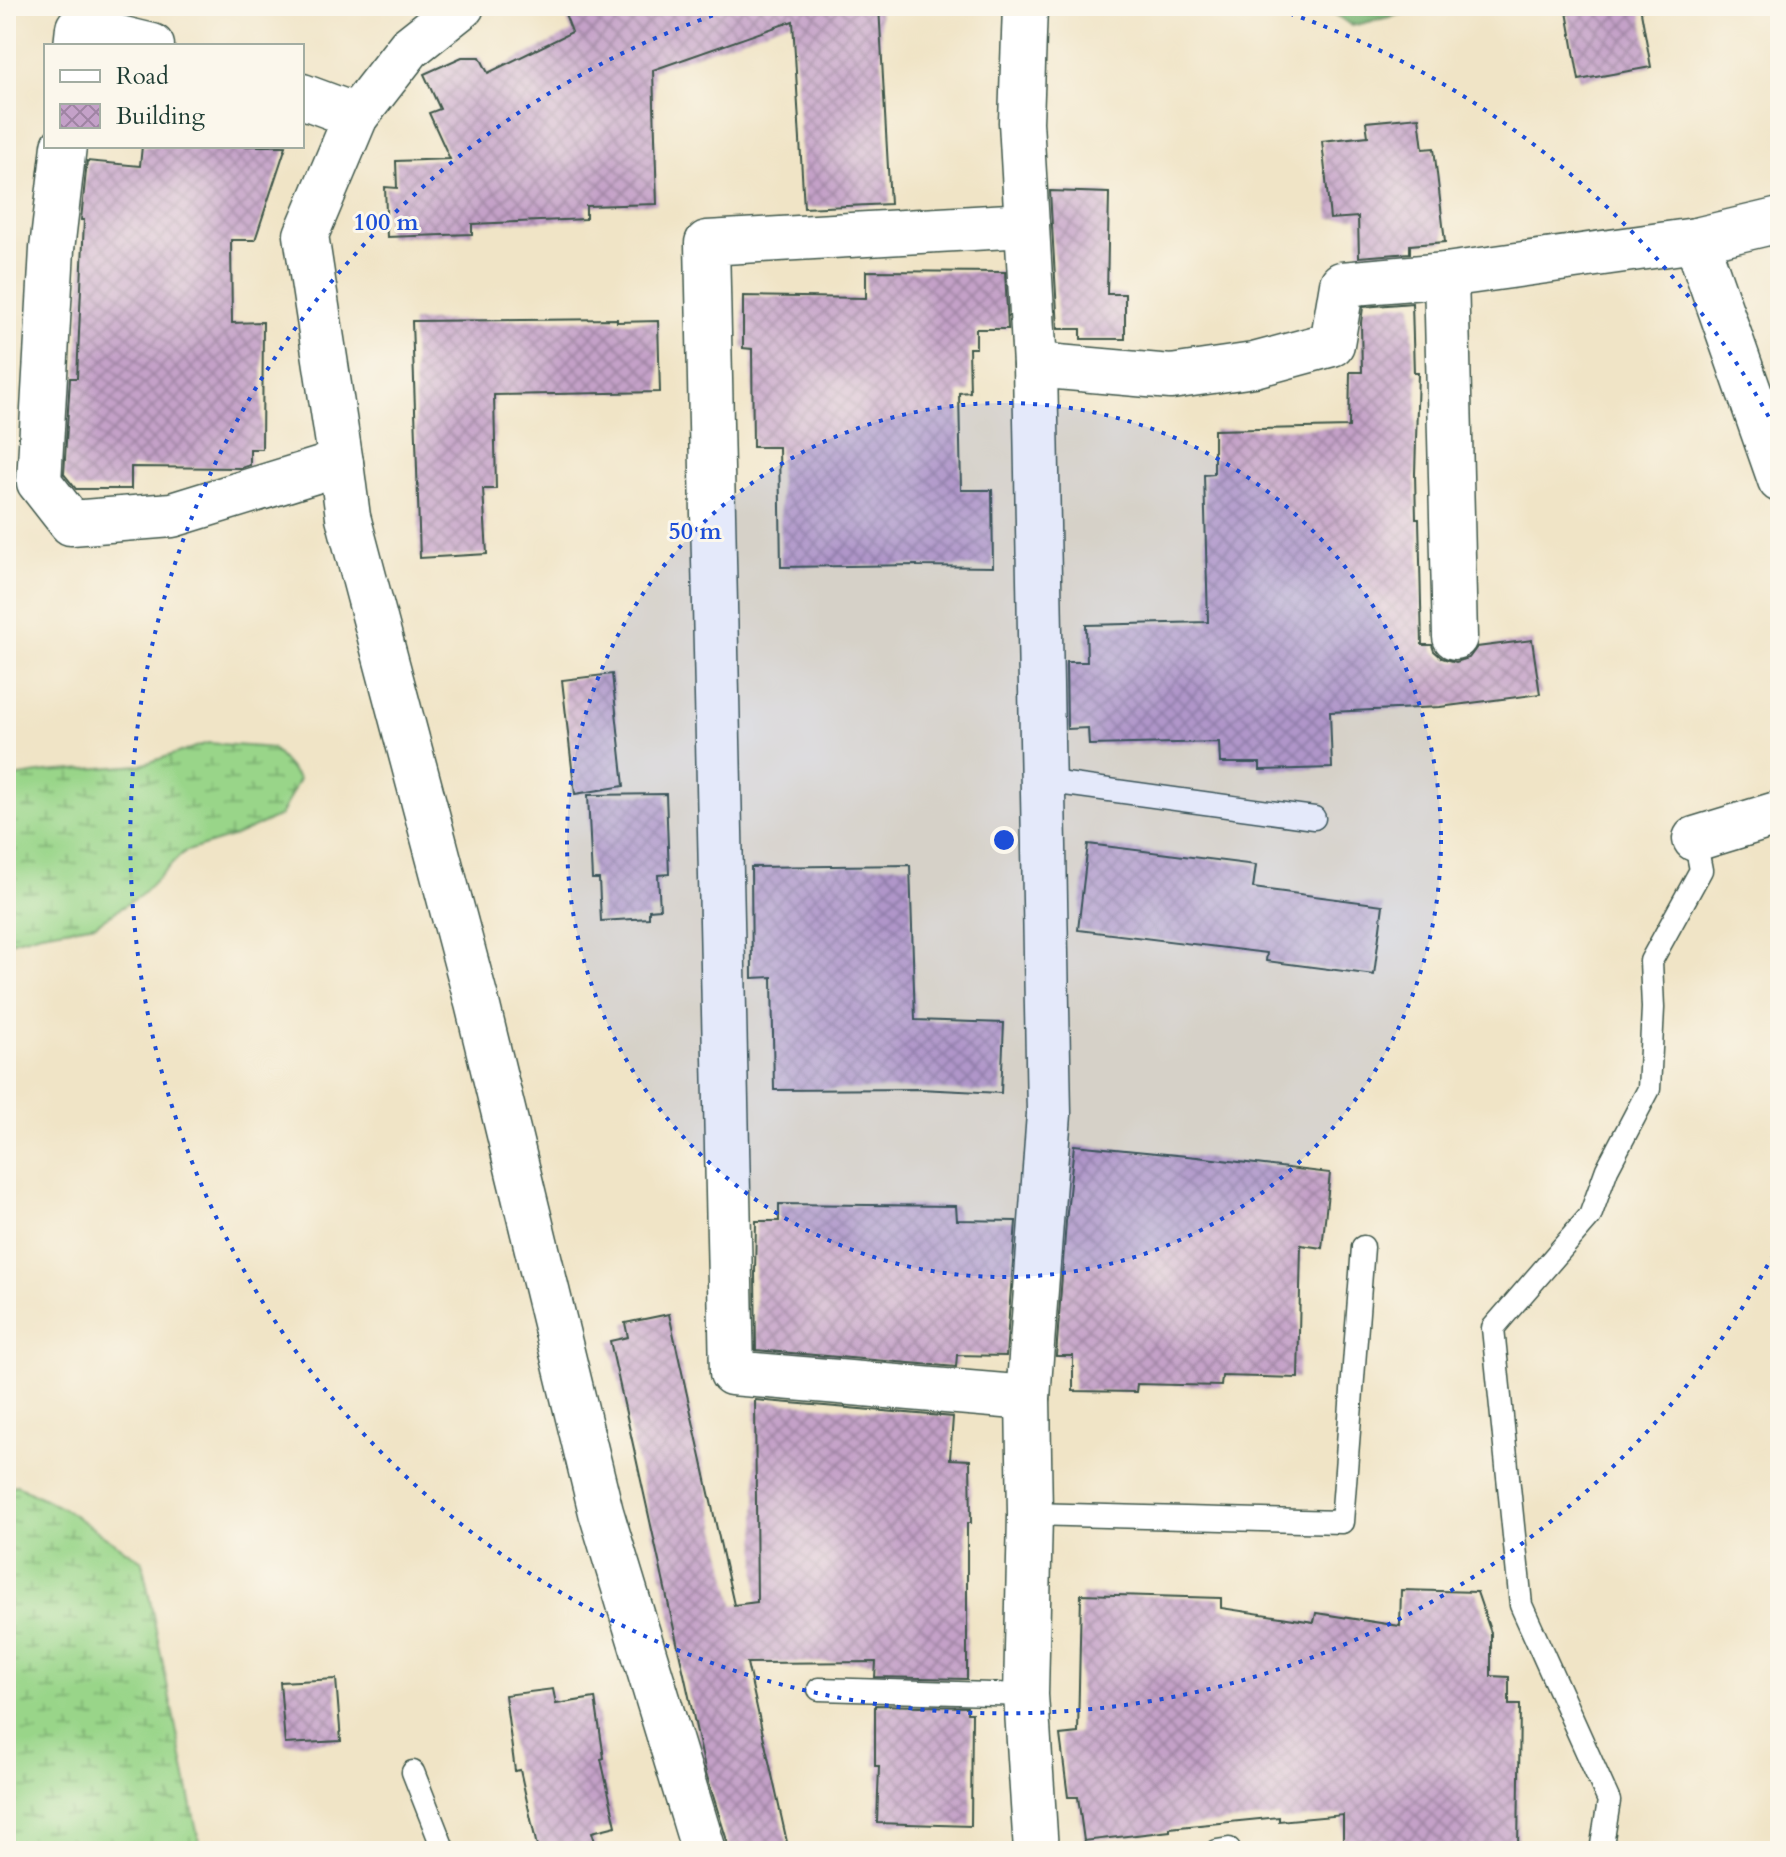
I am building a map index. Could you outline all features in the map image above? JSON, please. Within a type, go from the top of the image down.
[{"type":"street","points":[[462,6],[409,48],[356,116],[306,235],[348,517],[477,1003],[601,1512],[704,1851]]},
{"type":"street","points":[[1025,6],[1021,122],[1035,365],[1049,1114],[1028,1398],[1030,1514],[1026,1695],[1036,1851]]},
{"type":"street","points":[[76,44],[78,28],[144,44]]},
{"type":"street","points":[[304,97],[356,116]]},
{"type":"street","points":[[64,148],[52,249],[39,482],[71,523],[172,515],[341,463]]},
{"type":"street","points":[[1035,365],[1171,377],[1254,365],[1332,344],[1342,284],[1446,275],[1696,240],[1780,220]]},
{"type":"street","points":[[1027,225],[707,243],[732,1373],[1028,1398]]},
{"type":"street","points":[[1696,240],[1780,480]]},
{"type":"street","points":[[1446,275],[1455,637]]},
{"type":"street","points":[[1695,839],[1780,813]]},
{"type":"lane","points":[[1043,781],[1314,818]]},
{"type":"lane","points":[[1601,1851],[1609,1801],[1521,1605],[1493,1328],[1590,1216],[1607,1169],[1649,1089],[1653,1008],[1651,961],[1701,870],[1695,839]]},
{"type":"lane","points":[[1030,1514],[1342,1522],[1363,1247]]},
{"type":"lane","points":[[819,1689],[1026,1695]]},
{"type":"lane","points":[[413,1772],[444,1851]]},
{"type":"green space","points":[[1323,6],[1435,6],[1352,26]]},
{"type":"green space","points":[[208,743],[272,748],[299,779],[280,816],[235,836],[184,852],[141,895],[96,924],[41,933],[6,943],[6,778],[141,765]]},
{"type":"green space","points":[[17,1485],[66,1510],[142,1561],[201,1851],[6,1851],[6,1487]]},
{"type":"building","points":[[562,6],[879,6],[890,204],[804,208],[793,21],[653,70],[657,204],[586,206],[586,219],[472,224],[472,234],[387,237],[385,187],[397,188],[396,161],[450,159],[429,113],[440,109],[424,74],[462,57],[480,57],[488,73],[572,32]]},
{"type":"building","points":[[1566,6],[1640,6],[1651,67],[1579,80]]},
{"type":"building","points":[[1419,117],[1423,149],[1434,148],[1445,242],[1410,245],[1410,253],[1359,257],[1358,217],[1330,219],[1322,141],[1368,136],[1366,122]]},
{"type":"building","points":[[142,148],[285,148],[255,240],[231,240],[232,323],[263,322],[262,449],[250,449],[250,465],[241,468],[131,467],[131,489],[76,489],[64,474],[70,378],[77,378],[84,220],[81,220],[87,161],[140,166]]},
{"type":"building","points":[[1050,191],[1109,193],[1107,294],[1125,294],[1125,339],[1081,339],[1081,329],[1058,329]]},
{"type":"building","points":[[866,271],[1005,272],[1008,329],[976,329],[976,348],[969,348],[970,392],[959,393],[961,490],[992,490],[993,567],[781,567],[779,447],[753,447],[752,349],[743,348],[743,296],[866,298]]},
{"type":"building","points":[[1412,303],[1414,373],[1418,373],[1415,474],[1422,645],[1432,645],[1442,658],[1456,662],[1469,658],[1477,647],[1532,640],[1540,694],[1440,707],[1330,712],[1332,768],[1260,770],[1260,763],[1220,763],[1219,742],[1089,745],[1088,728],[1067,729],[1066,662],[1087,662],[1086,625],[1208,622],[1204,475],[1214,474],[1214,430],[1349,427],[1350,372],[1362,372],[1363,307]]},
{"type":"building","points":[[617,319],[617,322],[658,321],[660,392],[494,395],[496,489],[483,489],[487,554],[420,558],[412,321]]},
{"type":"building","points":[[612,674],[624,786],[575,794],[562,680]]},
{"type":"building","points":[[666,794],[669,874],[658,875],[660,909],[649,910],[649,918],[601,921],[599,879],[592,879],[588,795]]},
{"type":"building","points":[[1088,844],[1256,865],[1253,888],[1383,905],[1374,975],[1266,961],[1267,953],[1078,930]]},
{"type":"building","points":[[910,865],[915,1020],[1004,1023],[1001,1093],[919,1089],[774,1090],[772,977],[752,978],[751,867]]},
{"type":"building","points":[[1074,1145],[1330,1173],[1322,1248],[1301,1245],[1298,1378],[1222,1376],[1221,1386],[1137,1384],[1136,1392],[1073,1391],[1073,1356],[1056,1356]]},
{"type":"building","points":[[779,1204],[956,1206],[957,1220],[1016,1221],[1006,1356],[957,1355],[956,1367],[756,1350],[756,1221],[779,1221]]},
{"type":"building","points":[[669,1314],[734,1605],[757,1602],[755,1400],[953,1417],[950,1459],[970,1460],[967,1679],[875,1677],[876,1662],[747,1663],[789,1851],[728,1851],[706,1773],[610,1341],[628,1337],[625,1323]]},
{"type":"building","points":[[1401,1590],[1477,1592],[1491,1633],[1491,1676],[1509,1677],[1509,1705],[1520,1705],[1518,1851],[1343,1850],[1343,1815],[1279,1821],[1279,1817],[1084,1841],[1078,1797],[1068,1797],[1060,1735],[1078,1733],[1081,1594],[1221,1598],[1221,1608],[1314,1622],[1316,1613],[1400,1626]]},
{"type":"building","points":[[336,1679],[341,1741],[285,1744],[280,1682]]},
{"type":"building","points":[[553,1689],[556,1704],[595,1698],[604,1758],[601,1759],[616,1826],[592,1832],[598,1851],[538,1851],[520,1770],[515,1771],[505,1695]]},
{"type":"building","points":[[875,1705],[967,1707],[967,1713],[972,1713],[971,1826],[877,1823],[879,1766],[875,1766]]}]
